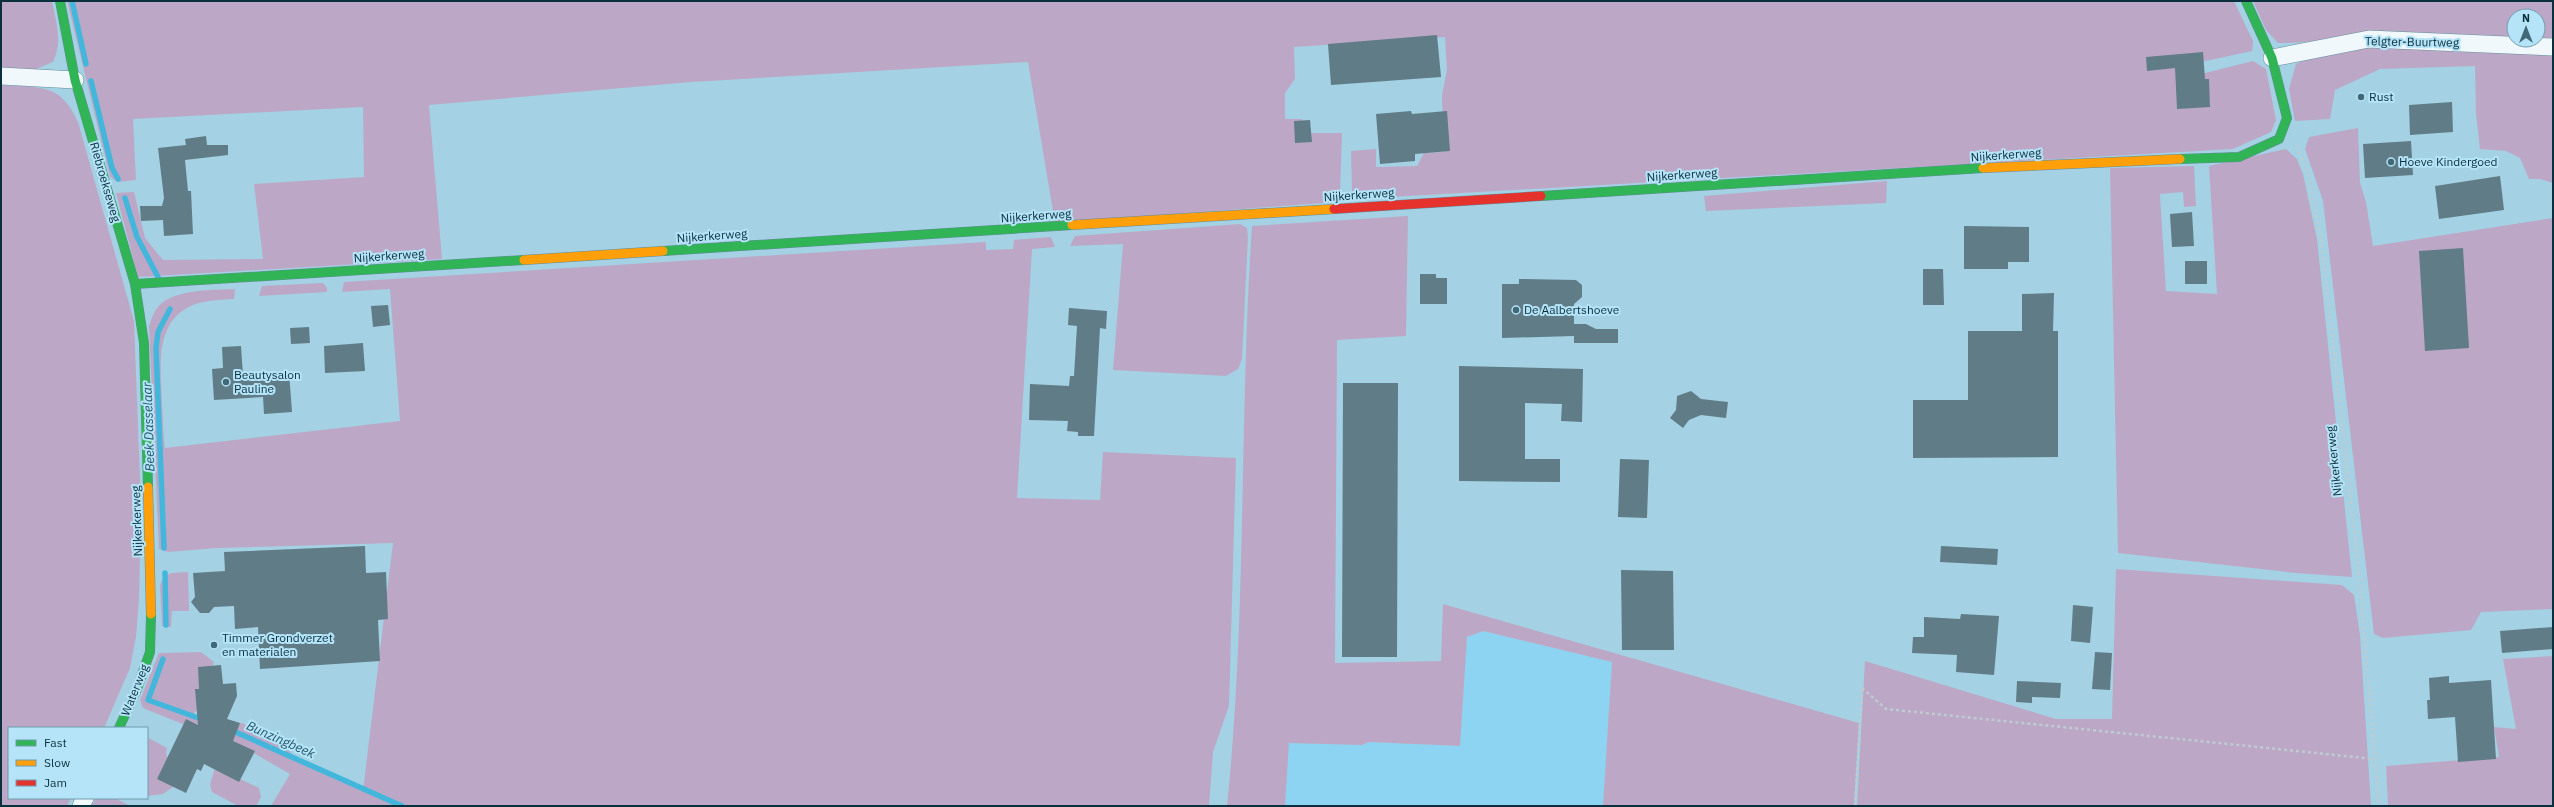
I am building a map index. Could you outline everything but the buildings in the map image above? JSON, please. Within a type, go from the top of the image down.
[{"type":"street","name":"Riebroekseweg","points":[[60,1],[75,80],[135,284]]},
{"type":"street","points":[[2246,1],[2272,58],[2287,118]]},
{"type":"street","name":"Telgter-Buurtweg","points":[[2272,58],[2369,39],[2553,47]]},
{"type":"street","points":[[1,76],[75,80]]},
{"type":"street","name":"Nijkerkerweg","points":[[150,652],[151,599],[144,343],[135,284],[2070,163],[2239,156],[2280,139],[2287,118]]},
{"type":"street","name":"Waterweg","points":[[118,727],[137,689],[150,652]]},
{"type":"path","name":"Nijkerkerweg","points":[[2287,118],[2308,174],[2321,238],[2360,583],[2379,806]]},
{"type":"path","points":[[1855,806],[1862,688],[1886,709],[2375,759]]},
{"type":"shaded area","points":[[1,1],[52,1],[58,32],[58,47],[53,62],[34,70],[1,71]]},
{"type":"shaded area","points":[[67,1],[2234,1],[2253,41],[2252,51],[2196,63],[2197,75],[2253,61],[2266,69],[2276,120],[2271,132],[2233,149],[1356,199],[1352,191],[1351,151],[1376,149],[1376,167],[1417,166],[1424,153],[1444,152],[1442,96],[1447,69],[1445,37],[1294,47],[1295,79],[1285,93],[1285,119],[1302,119],[1303,133],[1342,133],[1340,194],[1337,202],[1055,223],[1028,62],[691,82],[429,105],[442,259],[138,277],[116,193],[134,192],[145,238],[163,260],[263,259],[254,184],[364,177],[363,107],[133,119],[136,180],[118,182],[110,177]]},
{"type":"shaded area","points":[[2253,1],[2553,1],[2553,40],[2546,39],[2546,8],[2506,8],[2506,37],[2436,33],[2396,33],[2357,35],[2298,43],[2278,43],[2266,30]]},
{"type":"shaded area","points":[[2367,47],[2553,55],[2553,183],[2540,179],[2529,179],[2520,158],[2506,151],[2480,149],[2476,114],[2475,66],[2380,69],[2335,90],[2330,119],[2295,121],[2289,89],[2296,64],[2306,59]]},
{"type":"shaded area","points":[[1,85],[38,87],[56,94],[64,100],[78,122],[134,321],[141,507],[139,599],[136,637],[130,668],[104,727],[8,727],[8,799],[70,799],[67,806],[1,806]]},
{"type":"shaded area","points":[[2358,128],[2360,183],[2366,202],[2373,246],[2553,218],[2553,609],[2481,612],[2471,630],[2383,638],[2374,634],[2323,201],[2305,149],[2309,137]]},
{"type":"shaded area","points":[[2286,149],[2297,159],[2303,174],[2317,239],[2352,577],[2296,573],[2118,553],[2110,168],[2194,166],[2196,206],[2184,207],[2183,192],[2160,194],[2166,291],[2217,294],[2209,166]]},
{"type":"shaded area","points":[[1887,181],[1886,203],[1706,211],[1704,196]]},
{"type":"shaded area","points":[[1408,216],[1406,336],[1337,340],[1335,663],[1441,661],[1443,604],[1859,723],[1854,806],[1603,806],[1612,662],[1483,631],[1467,637],[1460,746],[1369,742],[1362,745],[1289,743],[1285,806],[1227,806],[1238,661],[1245,371],[1252,226]]},
{"type":"shaded area","points":[[1240,224],[1247,228],[1248,237],[1242,359],[1238,369],[1226,376],[1113,370],[1123,244],[1070,246],[1075,236]]},
{"type":"shaded area","points":[[1051,237],[1055,247],[1032,249],[1017,498],[1100,500],[1103,452],[1236,458],[1229,706],[1213,752],[1209,806],[271,806],[290,774],[252,752],[143,708],[140,700],[159,653],[201,652],[214,662],[201,705],[191,717],[204,723],[242,723],[280,743],[303,764],[363,791],[393,543],[218,548],[168,552],[159,549],[149,326],[154,313],[163,302],[188,292],[235,289],[234,299],[210,301],[192,305],[176,316],[169,326],[164,338],[161,364],[165,448],[400,421],[390,289],[342,292],[344,282],[986,242],[986,250],[1013,249],[1014,240]]},
{"type":"shaded area","points":[[323,283],[327,288],[327,292],[259,296],[262,286]]},
{"type":"shaded area","points":[[2116,569],[2342,585],[2354,595],[2360,635],[2371,806],[1857,806],[1865,661],[2056,719],[2112,719]]},
{"type":"shaded area","points":[[188,572],[189,611],[172,611],[171,627],[162,626],[160,585],[164,576],[172,573]]},
{"type":"shaded area","points":[[1483,631],[1612,662],[1603,806],[1285,806],[1288,743],[1362,745],[1369,742],[1460,746],[1467,637]]},
{"type":"shaded area","points":[[2553,656],[2553,806],[2388,806],[2386,766],[2499,757],[2494,727],[2516,729],[2503,659]]},
{"type":"shaded area","points":[[148,738],[167,748],[166,753],[176,785],[163,794],[148,796]]},
{"type":"shaded area","points":[[215,767],[259,788],[261,797],[256,806],[238,806],[212,792],[210,785]]},
{"type":"shaded area","points":[[96,799],[117,799],[130,806],[92,806]]},
{"type":"waterway","name":"Beek Dasselaar","points":[[72,1],[86,64]]},
{"type":"waterway","name":"Beek Dasselaar","points":[[91,81],[112,168],[118,179]]},
{"type":"waterway","name":"Beek Dasselaar","points":[[125,198],[137,237],[158,277]]},
{"type":"waterway","name":"Beek Dasselaar","points":[[164,548],[156,348],[158,332],[170,309]]},
{"type":"waterway","name":"Beek Dasselaar","points":[[165,573],[166,625]]},
{"type":"waterway","name":"Bunzingbeek","points":[[163,659],[148,700],[204,720]]},
{"type":"waterway","name":"Bunzingbeek","points":[[231,730],[402,806]]},
{"type":"traffic: fast","points":[[60,1],[75,80],[135,284],[144,343],[148,487]]},
{"type":"traffic: fast","points":[[2180,159],[2239,157],[2279,139],[2287,118],[2272,58],[2246,1]]},
{"type":"traffic: fast","points":[[1541,196],[1983,168]]},
{"type":"traffic: fast","points":[[663,251],[1072,225]]},
{"type":"traffic: fast","points":[[135,284],[524,260]]},
{"type":"traffic: fast","points":[[119,727],[137,689],[150,652],[151,614]]},
{"type":"traffic: slow","points":[[1983,168],[2180,159]]},
{"type":"traffic: slow","points":[[1072,225],[1334,209]]},
{"type":"traffic: slow","points":[[524,260],[663,251]]},
{"type":"traffic: slow","points":[[148,487],[151,614]]},
{"type":"traffic: jam","points":[[1334,209],[1541,196]]},
{"type":"place","name":"Rust","points":[[2361,97]]},
{"type":"place","name":"Hoeve Kindergoed","points":[[2391,162]]},
{"type":"place","name":"De Aalbertshoeve","points":[[1516,310]]},
{"type":"place","name":"Beautysalon Pauline","points":[[226,382]]},
{"type":"place","name":"Timmer Grondverzet en materialen","points":[[214,645]]}]
